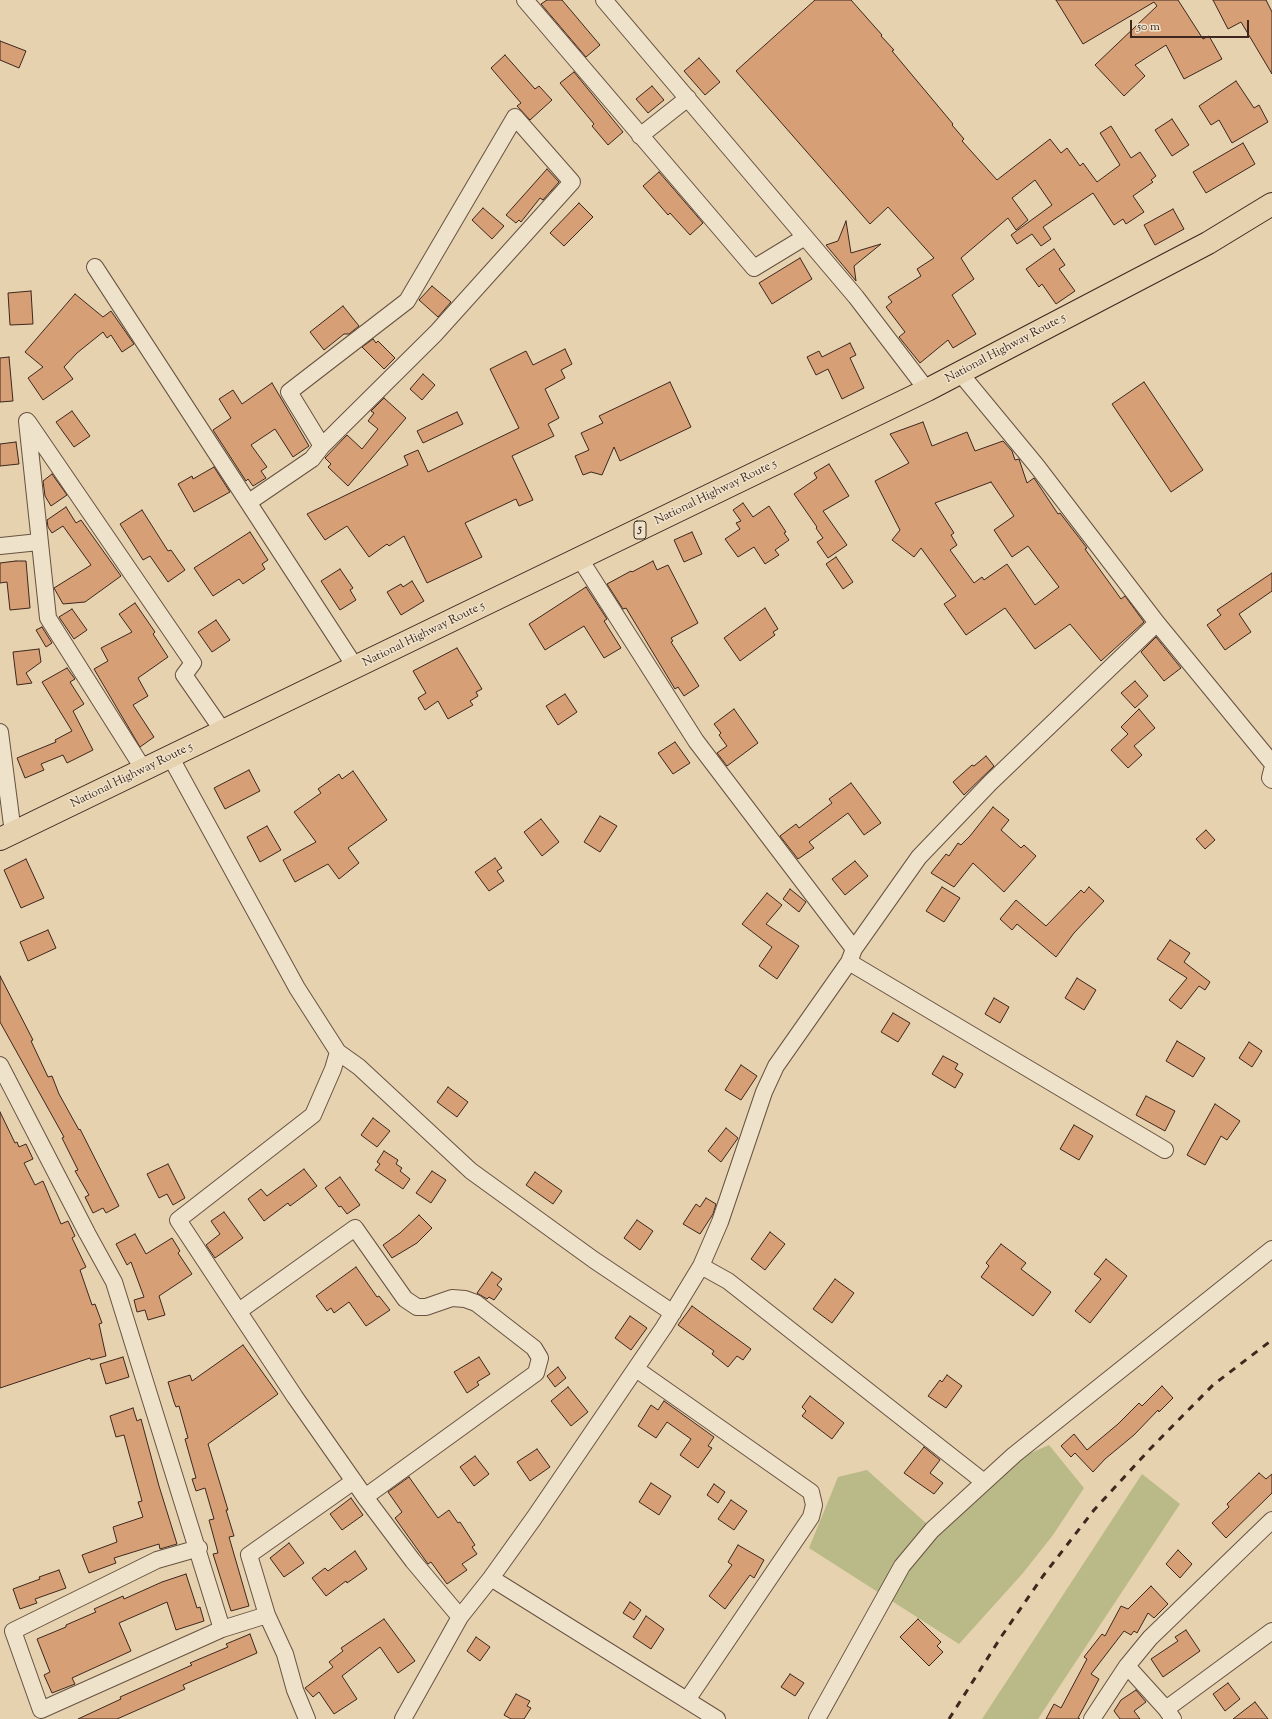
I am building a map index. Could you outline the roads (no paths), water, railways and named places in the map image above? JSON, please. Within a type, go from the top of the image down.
[{"type":"highway","name":"National Highway Route 5","points":[[7,836],[171,758],[223,731],[356,668],[927,390],[1208,243],[1272,204]]},
{"type":"street","points":[[525,0],[754,268],[805,237]]},
{"type":"street","points":[[604,0],[856,297],[927,390]]},
{"type":"street","points":[[640,136],[688,98]]},
{"type":"street","points":[[249,502],[312,459],[322,446],[436,333],[572,182],[515,117],[407,301],[289,392],[322,446]]},
{"type":"street","points":[[95,267],[356,668]]},
{"type":"street","points":[[960,373],[1036,465],[1157,623],[1272,763]]},
{"type":"street","points":[[144,770],[48,618],[27,421],[193,663],[184,676],[223,731]]},
{"type":"street","points":[[0,546],[39,542]]},
{"type":"street","points":[[580,559],[696,741],[852,955],[1165,1150]]},
{"type":"street","points":[[403,1719],[460,1617],[491,1578],[636,1369],[673,1313],[701,1266],[720,1222],[764,1092],[776,1066],[919,857],[990,783],[1157,623]]},
{"type":"street","points":[[0,732],[7,836]]},
{"type":"street","points":[[171,758],[298,988],[338,1052],[359,1067],[471,1171],[594,1260],[673,1313]]},
{"type":"street","points":[[1272,770],[1270,778],[1272,780]]},
{"type":"street","points":[[338,1052],[333,1069],[313,1115],[178,1220],[296,1397],[365,1497],[413,1561],[460,1617]]},
{"type":"street","points":[[0,1065],[83,1226],[114,1282],[199,1548],[222,1629]]},
{"type":"street","points":[[239,1311],[355,1228],[405,1299],[417,1307],[426,1307],[452,1298],[471,1301],[476,1303],[534,1348],[540,1358],[536,1373],[365,1497]]},
{"type":"street","points":[[817,1719],[902,1566],[932,1530],[1014,1455],[1272,1249]]},
{"type":"street","points":[[701,1266],[728,1281],[984,1482]]},
{"type":"street","points":[[636,1369],[811,1492],[814,1505],[811,1517],[687,1700]]},
{"type":"street","points":[[307,1719],[295,1690],[285,1654],[267,1615],[248,1555],[354,1481]]},
{"type":"street","points":[[1092,1719],[1127,1666],[1150,1638],[1272,1520]]},
{"type":"street","points":[[199,1548],[157,1560],[13,1632],[42,1715],[222,1629],[267,1615]]},
{"type":"street","points":[[491,1578],[717,1719]]},
{"type":"street","points":[[1127,1666],[1170,1714],[1272,1630]]},
{"type":"railway","points":[[949,1719],[1001,1637],[1043,1576],[1094,1510],[1150,1449],[1213,1385],[1272,1340]]}]
